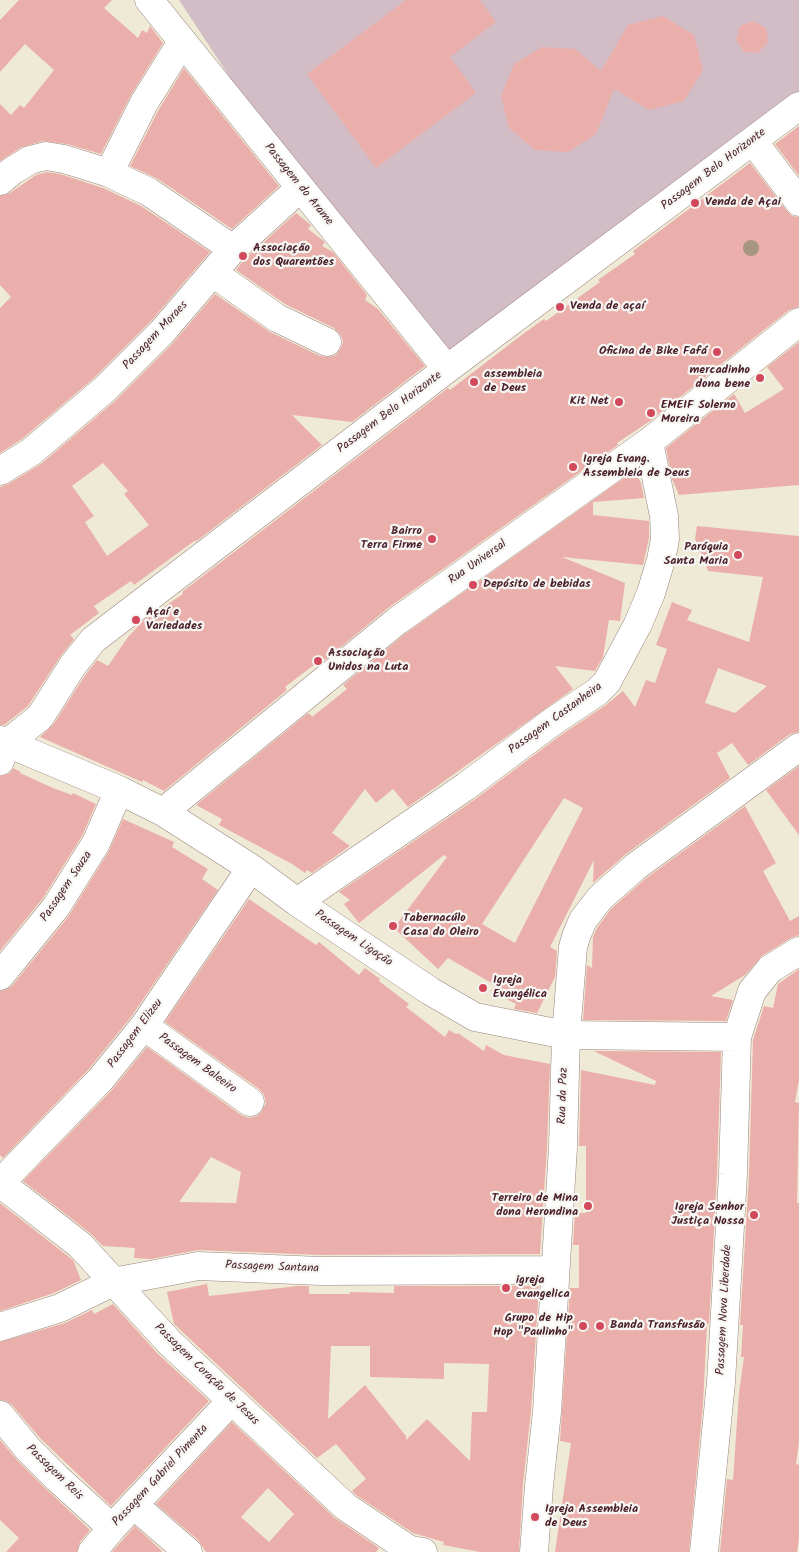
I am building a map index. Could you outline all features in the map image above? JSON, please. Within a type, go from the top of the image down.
[{"type":"street","name":"Passagem do Arame","points":[[149,0],[447,369]]},
{"type":"street","points":[[110,173],[144,103],[182,42]]},
{"type":"street","name":"Passagem Belo Horizonte","points":[[2,748],[40,717],[72,664],[93,640],[447,369],[799,106]]},
{"type":"street","points":[[752,142],[799,202]]},
{"type":"street","points":[[0,182],[12,171],[30,160],[46,156],[64,159],[110,173],[150,192],[233,249]]},
{"type":"street","name":"Passagem Moraes","points":[[0,471],[31,452],[105,389],[162,332],[233,249],[300,188]]},
{"type":"street","points":[[213,273],[277,318],[327,342]]},
{"type":"street","name":"Rua Universal","points":[[163,812],[397,621],[649,442],[799,322]]},
{"type":"street","name":"Passagem Castanheira","points":[[297,902],[464,787],[552,722],[597,692],[607,682],[638,624],[651,593],[663,553],[665,539],[664,516],[649,442]]},
{"type":"street","name":"Rua da Paz","points":[[534,1552],[547,1412],[562,1147],[566,1035],[573,947],[583,920],[600,898],[635,866],[799,746]]},
{"type":"street","name":"Passagem Ligação","points":[[2,748],[120,790],[163,812],[252,868],[297,902],[430,991],[475,1017],[566,1035],[736,1037]]},
{"type":"street","name":"Passagem Souza","points":[[0,976],[56,907],[96,843],[120,790]]},
{"type":"street","name":"Passagem Elizeu","points":[[0,1183],[100,1080],[144,1026],[252,868]]},
{"type":"street","name":"Passagem Nova Liberdade","points":[[704,1552],[722,1372],[733,1174],[736,1037],[752,991],[770,969],[799,951]]},
{"type":"street","name":"Passagem Baleeiro","points":[[144,1026],[250,1102]]},
{"type":"street","name":"Passagem Coração de Jesus","points":[[0,1183],[80,1245],[170,1344],[346,1507],[414,1551]]},
{"type":"street","name":"Passagem Santana","points":[[0,1326],[60,1308],[113,1282],[198,1266],[320,1271],[555,1270]]},
{"type":"street","name":"Passagem Gabriel Pimenta","points":[[92,1552],[112,1528],[231,1401]]},
{"type":"street","name":"Passagem Reis","points":[[0,1415],[28,1450],[112,1528]]},
{"type":"street","points":[[134,1505],[188,1552]]},
{"type":"shaded area","points":[[179,0],[799,0],[799,94],[449,369],[268,135]]},
{"type":"building","points":[[19,0],[112,0],[104,8],[138,38],[142,30],[147,33],[150,26],[163,43],[131,95],[101,154],[67,144],[43,141],[22,147],[0,161],[0,104],[11,115],[20,105],[24,108],[54,70],[25,44],[0,72],[0,20]]},
{"type":"building","points":[[406,0],[480,0],[496,22],[450,57],[476,93],[376,168],[307,74]]},
{"type":"building","points":[[663,16],[694,35],[703,70],[684,101],[649,110],[614,89],[596,134],[568,152],[535,150],[509,128],[501,96],[514,64],[542,47],[575,49],[601,71],[628,25]]},
{"type":"building","points":[[753,21],[766,28],[768,42],[758,53],[744,52],[736,40],[740,26]]},
{"type":"building","points":[[184,68],[279,186],[232,229],[158,179],[130,166],[158,111]]},
{"type":"building","points":[[799,126],[799,176],[775,144]]},
{"type":"building","points":[[750,163],[787,211],[792,216],[799,217],[799,307],[789,310],[650,421],[617,443],[618,445],[388,608],[325,660],[323,658],[285,687],[287,690],[164,791],[143,780],[142,782],[40,737],[53,725],[97,660],[108,666],[128,637],[143,621],[183,594],[182,592],[448,388],[450,390],[523,334],[544,319],[546,321],[600,282],[598,280],[635,254],[633,251]]},
{"type":"building","points":[[47,172],[60,174],[103,188],[141,206],[210,252],[151,321],[94,378],[22,439],[0,453],[0,308],[11,297],[0,285],[0,196],[10,193],[36,175]]},
{"type":"building","points":[[296,213],[311,225],[308,229],[325,242],[322,246],[333,252],[367,295],[365,300],[378,309],[425,366],[352,422],[292,415],[322,445],[194,543],[197,539],[134,585],[131,581],[94,606],[99,613],[70,635],[74,639],[28,706],[4,725],[0,725],[0,487],[41,464],[115,401],[173,343],[215,294],[270,332],[320,356],[329,357],[336,355],[341,348],[343,341],[340,334],[334,328],[285,304],[236,270],[244,260]],"holes":[[[103,463],[128,491],[124,494],[149,525],[107,556],[85,522],[94,516],[72,486]]]},
{"type":"building","points":[[799,342],[799,485],[679,495],[672,479],[666,448],[734,394],[745,413],[784,389],[767,367]]},
{"type":"building","points":[[634,471],[641,483],[644,498],[593,502],[593,515],[649,521],[649,538],[643,565],[562,557],[625,583],[620,621],[609,620],[603,657],[595,671],[555,666],[573,689],[408,807],[393,789],[376,803],[365,789],[332,833],[350,846],[312,873],[307,870],[305,873],[292,864],[219,825],[222,819],[196,805],[307,714],[310,714],[312,717],[347,689],[343,685],[406,633]]},
{"type":"building","points":[[697,526],[799,536],[799,732],[790,734],[748,765],[732,743],[717,753],[730,778],[626,854],[593,883],[594,860],[550,947],[557,951],[555,977],[537,1013],[514,1009],[516,1004],[491,991],[495,985],[448,958],[438,969],[394,928],[447,857],[444,855],[359,923],[344,904],[350,900],[339,892],[474,800],[623,691],[635,707],[646,680],[655,683],[667,649],[656,645],[672,602],[692,610],[687,620],[749,642],[763,577],[708,571],[695,539]],"holes":[[[718,668],[767,686],[735,713],[705,703]],[[564,798],[583,808],[515,943],[482,924]]]},
{"type":"building","points":[[799,766],[799,835],[766,790]]},
{"type":"building","points":[[13,768],[53,788],[72,795],[73,793],[96,804],[82,836],[43,898],[0,951],[0,776],[10,773]]},
{"type":"building","points":[[745,806],[776,863],[763,871],[790,921],[799,916],[799,935],[762,956],[745,975],[711,996],[733,1000],[726,1021],[583,1020],[587,965],[592,968],[593,937],[597,928],[611,909],[645,879]]},
{"type":"building","points":[[123,819],[174,842],[172,847],[208,869],[202,879],[218,890],[131,1017],[88,1070],[3,1158],[0,1155],[0,991],[12,986],[68,917],[109,851]]},
{"type":"building","points":[[249,899],[316,945],[319,942],[359,975],[365,968],[409,1004],[406,1007],[445,1037],[449,1030],[456,1034],[458,1033],[484,1051],[486,1045],[504,1055],[550,1064],[540,1254],[321,1255],[198,1250],[151,1259],[134,1258],[135,1248],[103,1246],[90,1233],[23,1181],[111,1091],[147,1047],[241,1115],[249,1118],[257,1116],[266,1103],[264,1095],[259,1089],[165,1022]],"holes":[[[211,1157],[241,1172],[236,1203],[179,1202]]]},
{"type":"building","points":[[799,969],[799,1080],[795,1102],[799,1103],[797,1203],[799,1203],[799,1442],[796,1464],[799,1465],[799,1539],[797,1552],[720,1552],[727,1479],[733,1480],[739,1393],[744,1357],[741,1357],[743,1325],[740,1325],[749,1175],[753,1040],[764,1006],[773,1008],[778,984]]},
{"type":"building","points":[[594,1051],[721,1052],[709,1324],[707,1324],[703,1404],[689,1552],[555,1552],[571,1443],[560,1441],[570,1288],[579,1288],[579,1245],[573,1245],[575,1213],[586,1213],[586,1146],[579,1146],[581,1070],[655,1085],[656,1081]]},
{"type":"building","points":[[0,1203],[73,1260],[81,1280],[54,1293],[0,1311]]},
{"type":"building","points":[[207,1284],[209,1296],[298,1286],[309,1286],[309,1294],[350,1294],[350,1292],[394,1293],[394,1286],[539,1286],[519,1552],[480,1552],[443,1545],[444,1542],[413,1533],[356,1495],[352,1491],[366,1479],[336,1444],[317,1458],[174,1324],[167,1292]],"holes":[[[331,1346],[370,1346],[370,1377],[444,1379],[444,1363],[489,1364],[487,1412],[472,1412],[470,1461],[427,1419],[406,1440],[406,1436],[365,1385],[328,1419]]]},
{"type":"building","points":[[113,1304],[158,1354],[209,1401],[111,1506],[40,1438],[12,1405],[0,1400],[0,1342],[65,1323],[92,1310],[94,1314]]},
{"type":"building","points":[[232,1422],[335,1518],[379,1548],[376,1552],[206,1552],[198,1540],[156,1504]],"holes":[[[268,1488],[294,1514],[269,1542],[241,1517]]]},
{"type":"building","points":[[0,1440],[46,1489],[90,1530],[80,1542],[77,1552],[6,1552],[19,1538],[0,1520]]},
{"type":"building","points":[[135,1526],[162,1551],[112,1552]]},
{"type":"place","name":"Venda de Açai","points":[[695,203]]},
{"type":"place","name":"Associação dos Quarentões","points":[[243,256]]},
{"type":"place","name":"Venda de açaí","points":[[560,307]]},
{"type":"place","name":"Oficina de Bike Fafá","points":[[717,352]]},
{"type":"place","name":"mercadinho dona bene","points":[[760,378]]},
{"type":"place","name":"assembleia de Deus","points":[[474,382]]},
{"type":"place","name":"Kit Net","points":[[619,402]]},
{"type":"place","name":"EMEIF Solerno Moreira","points":[[651,413]]},
{"type":"place","name":"Igreja Evang. Assembleia de Deus","points":[[573,467]]},
{"type":"place","name":"Bairro Terra Firme","points":[[432,539]]},
{"type":"place","name":"Paróquia Santa Maria","points":[[738,555]]},
{"type":"place","name":"Depósito de bebidas","points":[[473,585]]},
{"type":"place","name":"Açaí e Variedades","points":[[136,620]]},
{"type":"place","name":"Associação Unidos na Luta","points":[[318,661]]},
{"type":"place","name":"Tabernacúlo Casa do Oleiro","points":[[393,926]]},
{"type":"place","name":"Igreja Evangélica","points":[[483,988]]},
{"type":"place","name":"Terreiro de Mina dona Herondina","points":[[588,1206]]},
{"type":"place","name":"Igreja Senhor Justiça Nossa","points":[[754,1215]]},
{"type":"place","name":"igreja evangelica","points":[[506,1288]]},
{"type":"place","name":"Grupo de Hip Hop \"Paulinho\"","points":[[583,1326]]},
{"type":"place","name":"Banda Transfusão","points":[[600,1326]]},
{"type":"place","name":"Igreja Assembleia de Deus","points":[[535,1517]]}]
